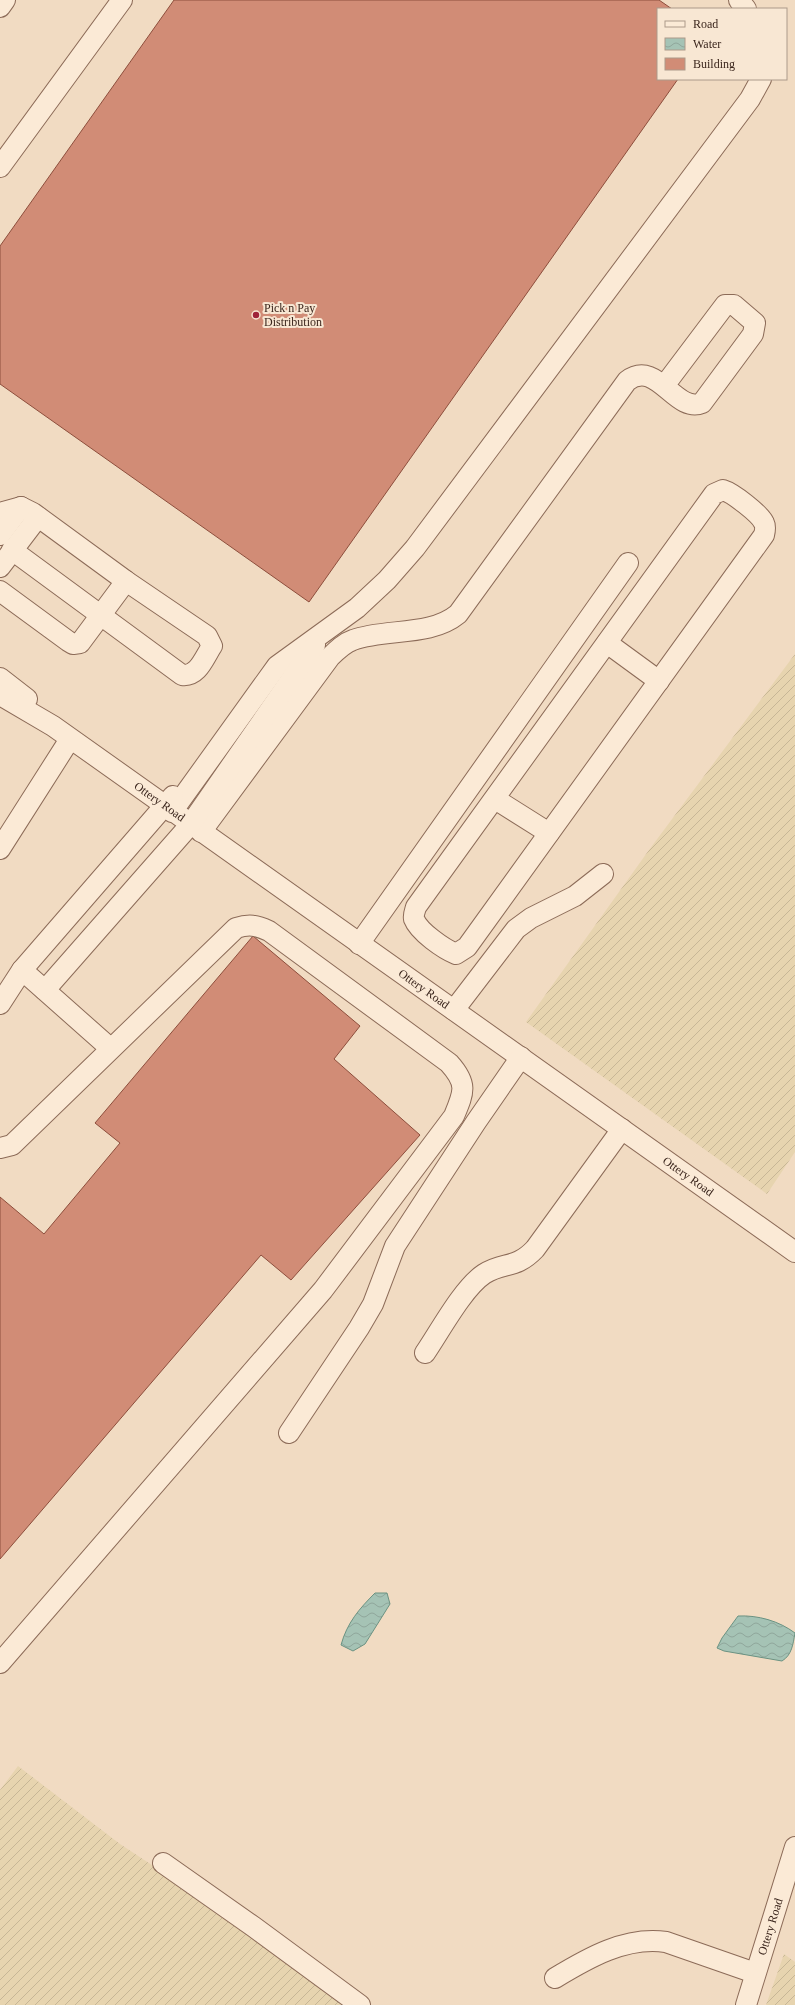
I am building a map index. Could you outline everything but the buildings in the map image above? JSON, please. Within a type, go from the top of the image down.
[{"type":"street","points":[[0,7],[5,0]]},
{"type":"street","points":[[0,167],[122,0]]},
{"type":"street","points":[[739,0],[745,8]]},
{"type":"street","points":[[0,1004],[22,970],[169,809],[277,666],[356,608],[387,580],[414,548],[746,106],[759,80]]},
{"type":"street","points":[[45,990],[196,828],[330,657],[339,648],[353,640],[430,627],[451,620],[458,614],[517,534],[627,381],[634,376],[645,376],[664,386],[688,405],[696,406],[702,403],[753,334],[755,323],[734,305],[726,305],[664,386]]},
{"type":"street","points":[[718,491],[730,492],[761,518],[766,528],[764,535],[467,947],[456,954],[430,938],[414,919],[416,907],[607,643],[714,494],[718,491]]},
{"type":"street","points":[[0,513],[30,512],[209,639],[212,646],[194,673],[188,676],[182,675],[6,543]]},
{"type":"street","points":[[0,567],[6,543],[30,512]]},
{"type":"street","points":[[359,944],[628,563]]},
{"type":"street","points":[[0,591],[73,644],[80,643],[126,581]]},
{"type":"street","points":[[196,828],[325,630]]},
{"type":"street","points":[[607,643],[659,681]]},
{"type":"street","name":"Ottery Road","points":[[0,678],[36,705],[53,726]]},
{"type":"street","name":"Ottery Road","points":[[3,702],[53,726],[622,1129],[791,1242]]},
{"type":"street","points":[[0,849],[70,739]]},
{"type":"street","points":[[495,799],[549,833]]},
{"type":"street","points":[[409,873],[440,874]]},
{"type":"street","points":[[454,1010],[516,929],[531,918],[575,896],[603,874]]},
{"type":"street","points":[[0,1148],[12,1145],[110,1048],[236,928],[246,924],[257,925],[268,931],[449,1063],[460,1075],[463,1083],[462,1096],[454,1116],[323,1290],[0,1662]]},
{"type":"street","points":[[22,970],[110,1048]]},
{"type":"street","points":[[289,1433],[360,1328],[376,1297],[395,1246],[476,1122],[521,1057]]},
{"type":"street","points":[[425,1353],[469,1288],[483,1275],[494,1269],[519,1262],[535,1249],[622,1129]]},
{"type":"street","name":"Ottery Road","points":[[746,2005],[795,1847]]},
{"type":"street","points":[[163,1863],[254,1927],[360,2005]]},
{"type":"street","points":[[555,1978],[585,1960],[608,1949],[656,1940],[666,1942],[755,1973]]},
{"type":"shaded area","points":[[795,654],[795,1152],[767,1194],[526,1022],[649,850]]},
{"type":"shaded area","points":[[18,1766],[120,1844],[270,1943],[346,2005],[0,2005],[0,1790]]},
{"type":"shaded area","points":[[784,1954],[795,1962],[795,2005],[766,2005]]},
{"type":"water","points":[[375,1593],[387,1593],[390,1604],[365,1644],[353,1651],[341,1645],[350,1623]]},
{"type":"water","points":[[738,1616],[761,1618],[775,1622],[795,1633],[792,1649],[788,1656],[782,1661],[724,1651],[717,1648],[722,1638]]},
{"type":"place","name":"Pick n Pay Distribution","points":[[256,315]]}]
